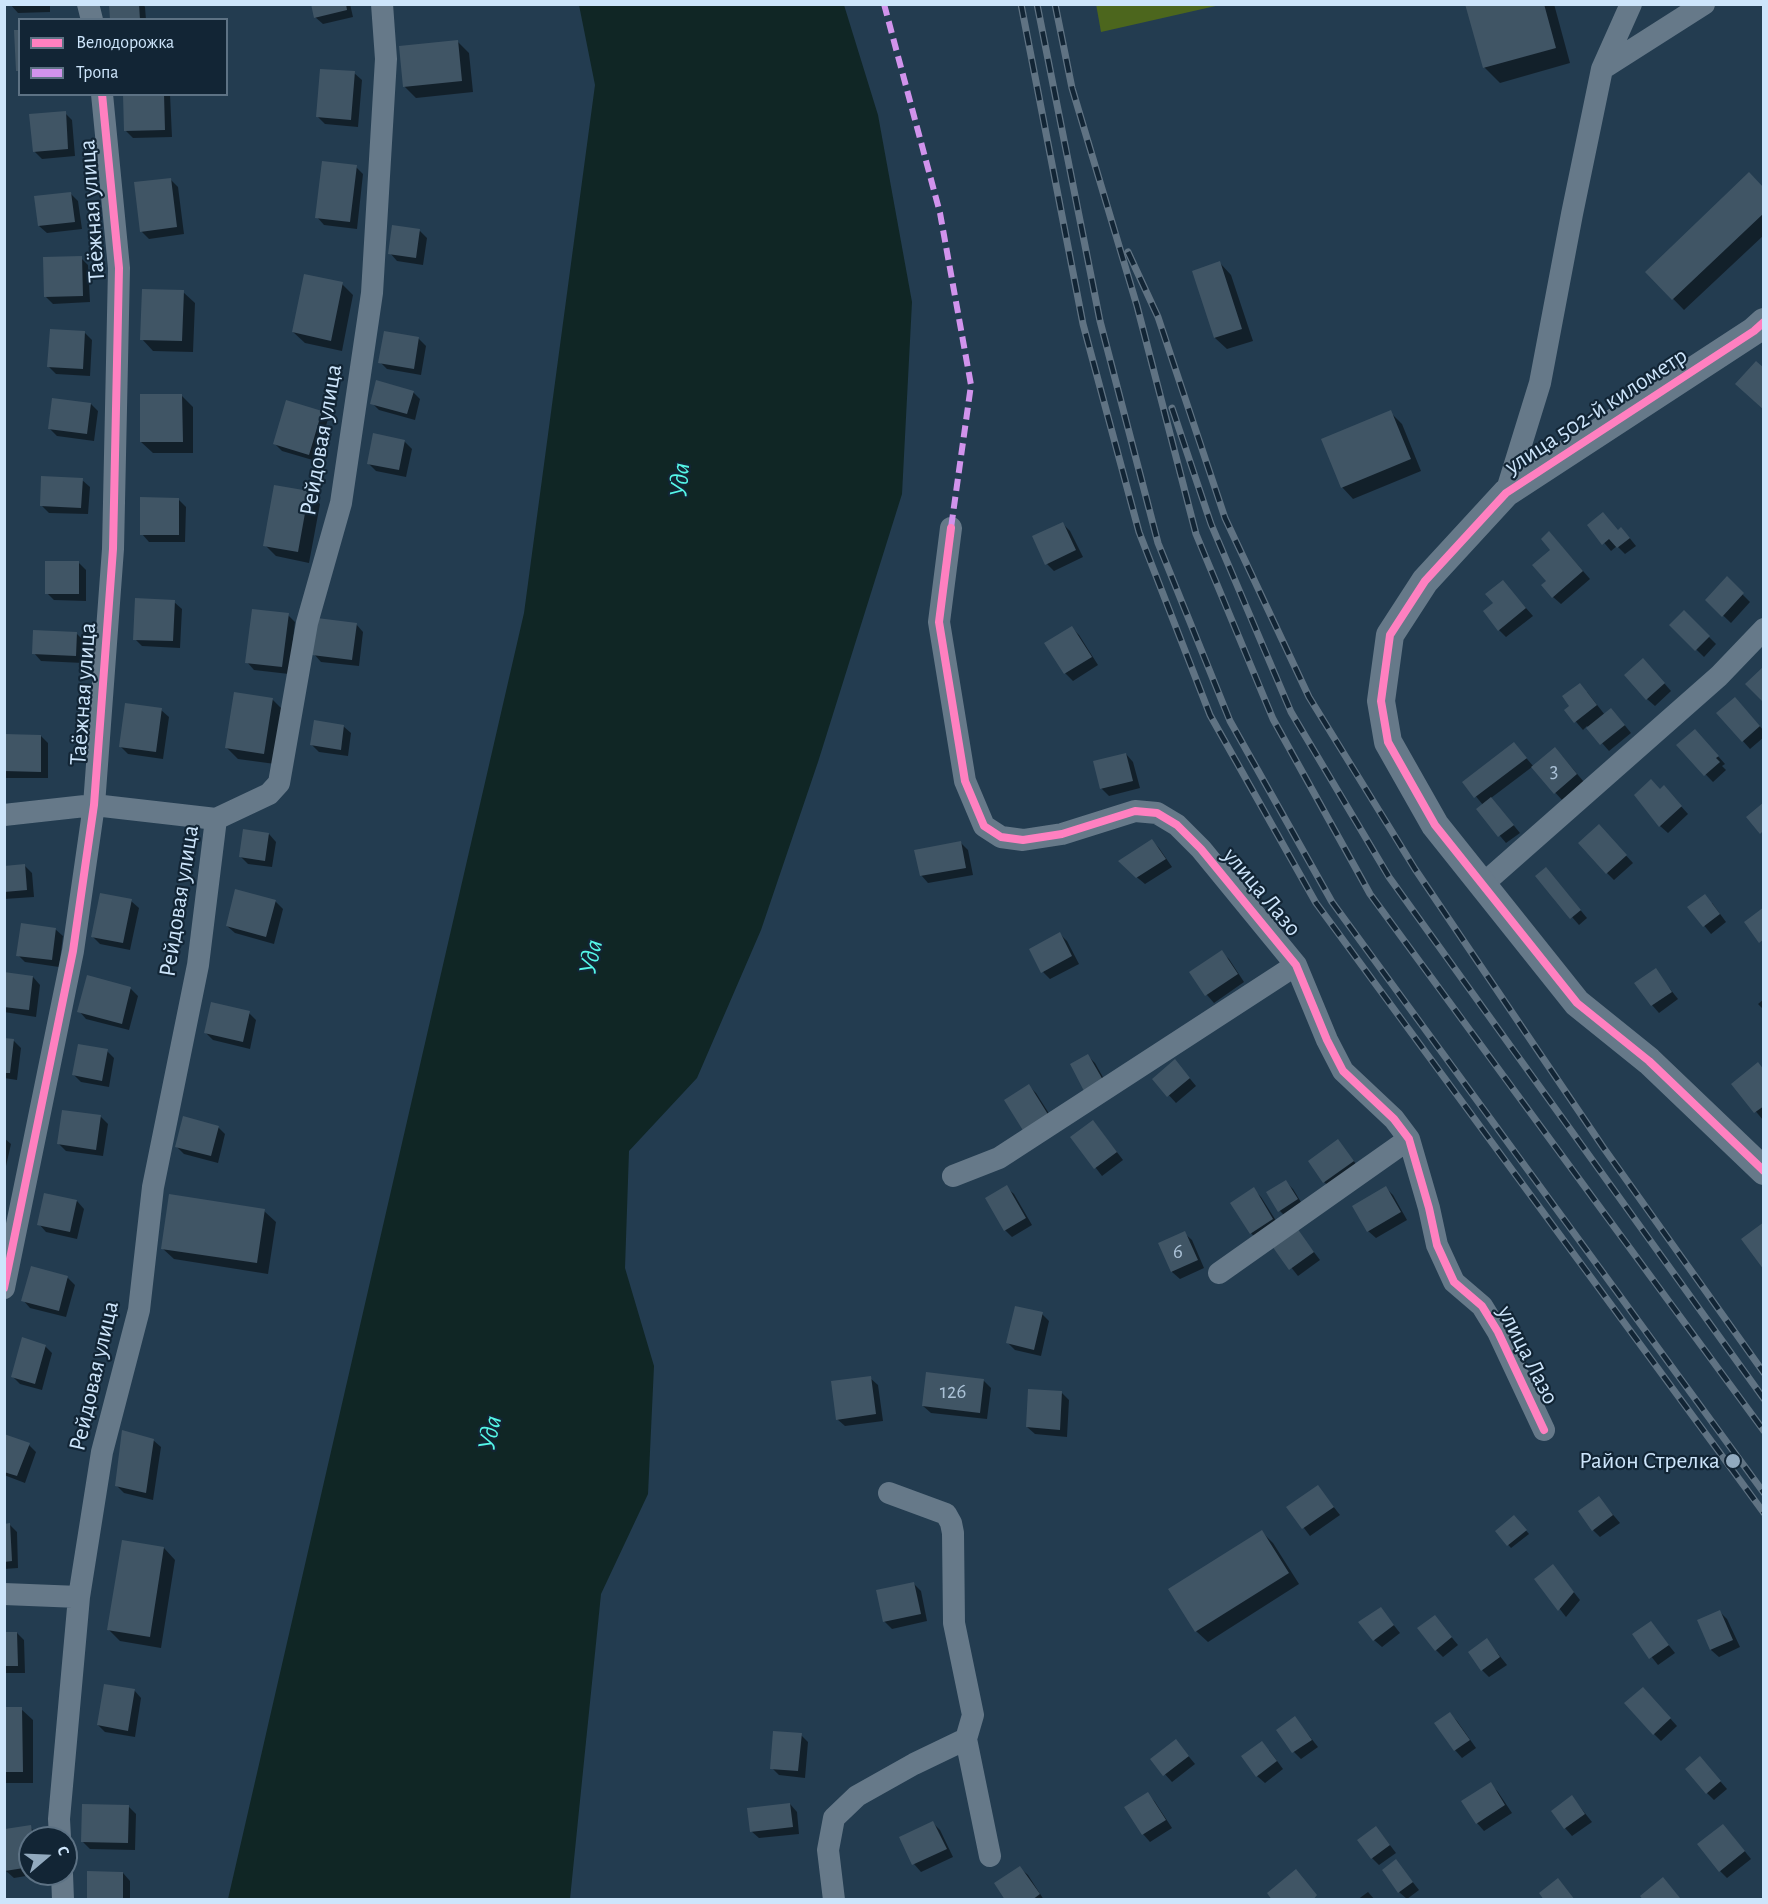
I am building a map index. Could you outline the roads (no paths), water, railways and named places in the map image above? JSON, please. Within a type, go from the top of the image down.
[{"type":"street","name":"Рейдовая улица","points":[[59,1826],[80,1597],[102,1452],[139,1310],[153,1187],[198,965],[216,819],[268,794],[279,783],[307,622],[340,503],[372,293],[386,58],[382,4]]},
{"type":"street","points":[[1506,493],[1540,383],[1602,69],[1631,4]]},
{"type":"street","points":[[1602,69],[1704,4]]},
{"type":"street","name":"Таёжная улица","points":[[4,1288],[73,951],[94,805],[113,549],[118,268],[102,96]]},
{"type":"street","name":"улица 502-й километр","points":[[1764,322],[1754,331],[1506,493],[1425,581],[1390,635],[1380,700],[1388,742],[1435,825],[1578,1003],[1649,1061],[1764,1171]]},
{"type":"street","name":"улица Лазо","points":[[951,528],[939,622],[965,782],[984,826],[1001,837],[1023,840],[1062,834],[1136,811],[1157,813],[1177,825],[1201,849],[1296,965],[1327,1040],[1343,1071],[1394,1119],[1409,1139],[1437,1245],[1454,1282],[1482,1305],[1498,1332],[1544,1430]]},
{"type":"street","points":[[1482,885],[1719,676],[1764,629]]},
{"type":"street","points":[[4,815],[94,805],[216,819]]},
{"type":"street","points":[[953,1176],[999,1158],[1296,965]]},
{"type":"street","points":[[1219,1273],[1409,1139]]},
{"type":"street","points":[[889,1493],[946,1514],[951,1523],[954,1623],[973,1715],[966,1739],[990,1856]]},
{"type":"street","points":[[4,1594],[80,1597]]},
{"type":"street","points":[[834,1899],[828,1850],[834,1818],[857,1796],[914,1764],[966,1739]]},
{"type":"water","name":"Уда","points":[[579,5],[844,5],[878,115],[912,302],[902,494],[818,762],[761,930],[697,1078],[629,1151],[625,1268],[654,1366],[648,1494],[601,1594],[570,1899],[228,1899],[524,613],[595,85]]},
{"type":"railway","points":[[1021,4],[1083,324],[1139,532],[1210,715],[1316,903],[1764,1513]]},
{"type":"railway","points":[[1037,4],[1100,321],[1158,543],[1230,721],[1332,902],[1764,1493]]},
{"type":"railway","points":[[1055,4],[1072,88],[1137,306],[1196,534],[1273,719],[1370,894],[1764,1431]]},
{"type":"railway","points":[[1128,252],[1158,317],[1225,518],[1309,697],[1415,869],[1603,1147],[1764,1373]]},
{"type":"railway","points":[[1172,408],[1211,524],[1291,712],[1389,877],[1764,1399]]},
{"type":"place","name":"Район Стрелка","points":[[1733,1461]]}]
